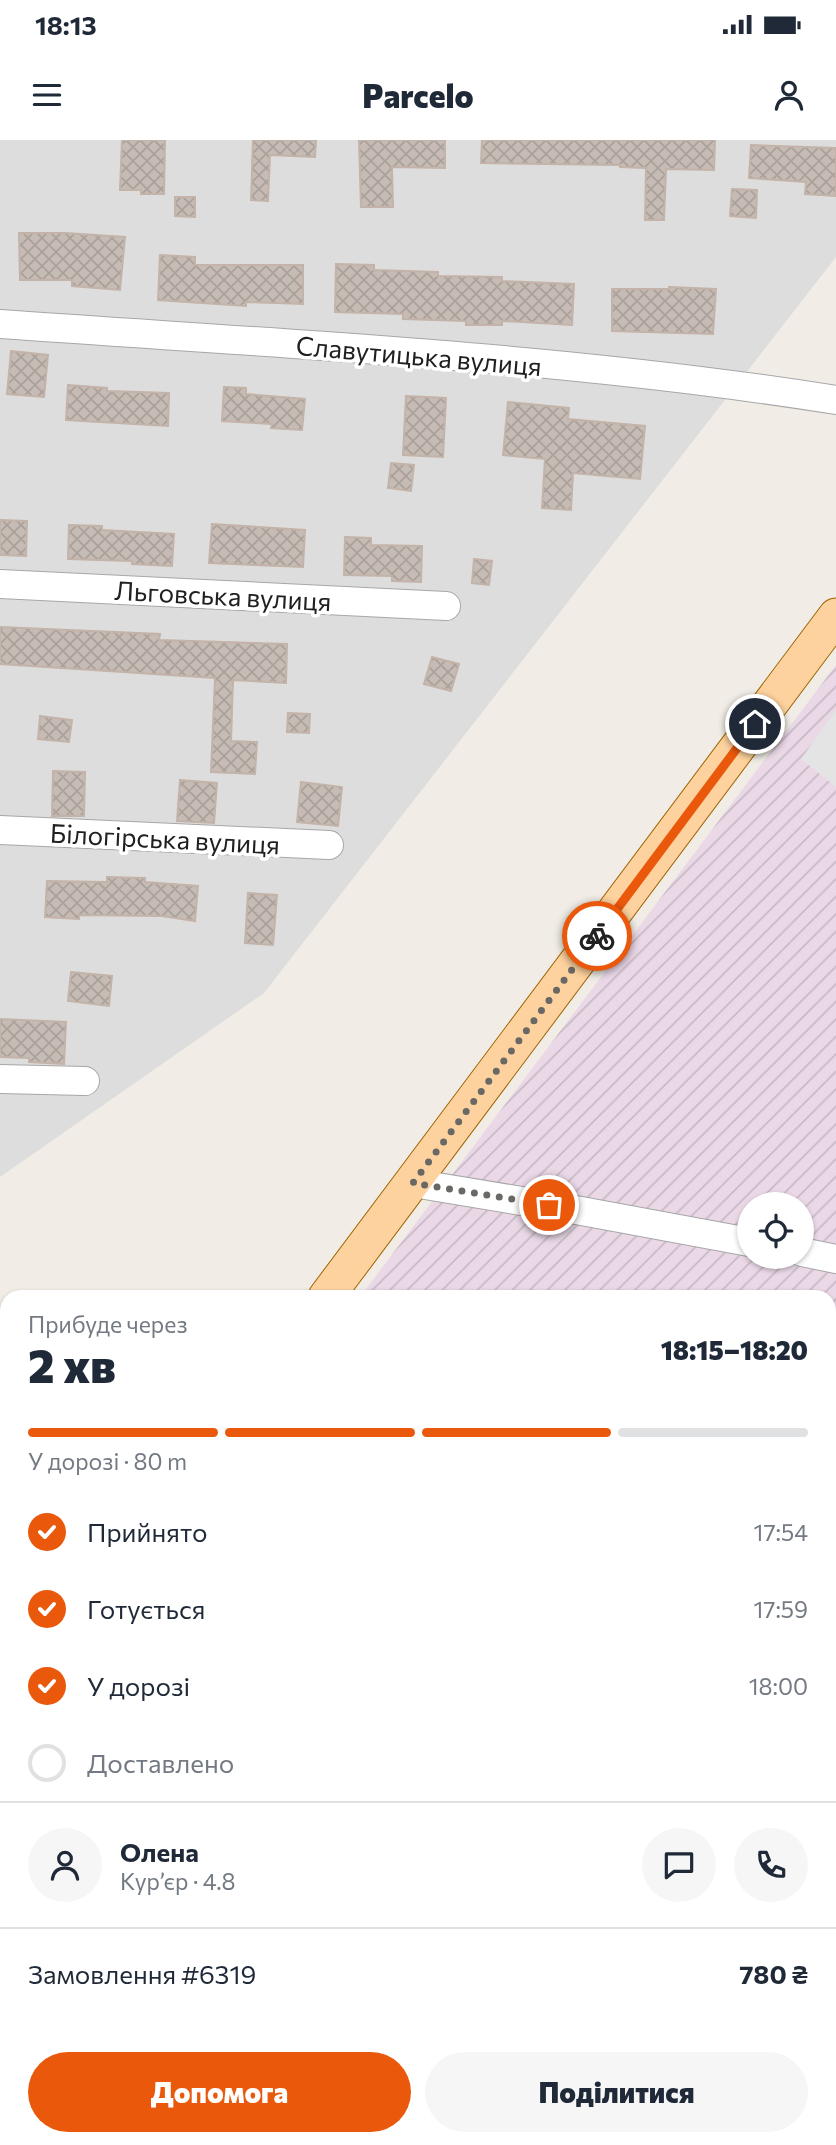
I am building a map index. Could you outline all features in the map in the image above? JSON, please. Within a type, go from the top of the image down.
[{"type":"main road","points":[[331,1290],[836,616]]},
{"type":"street","name":"Славутицька вулиця","points":[[0,324],[472,358],[733,384],[836,400]]},
{"type":"street","name":"Льговська вулиця","points":[[0,584],[446,606]]},
{"type":"street","name":"Білогірська вулиця","points":[[0,830],[329,845]]},
{"type":"street","points":[[0,1079],[85,1081]]},
{"type":"street","points":[[413,1183],[737,1240]]},
{"type":"street","points":[[814,1254],[836,1259]]},
{"type":"shaded area","points":[[0,140],[836,140],[836,257],[264,993],[0,1177]]},
{"type":"shaded area","points":[[836,665],[836,1290],[365,1290]]},
{"type":"shaded area","points":[[836,710],[836,787],[801,759]]},
{"type":"building","points":[[122,140],[165,140],[164,194],[120,190]]},
{"type":"building","points":[[253,140],[316,140],[315,157],[270,155],[268,201],[251,200]]},
{"type":"building","points":[[359,140],[445,140],[445,168],[392,167],[393,207],[361,207]]},
{"type":"building","points":[[482,140],[715,140],[714,170],[666,169],[664,220],[645,220],[646,168],[620,165],[481,163]]},
{"type":"building","points":[[751,145],[836,148],[836,196],[805,194],[806,182],[749,178]]},
{"type":"building","points":[[732,189],[757,190],[756,218],[730,216]]},
{"type":"building","points":[[175,197],[195,197],[195,217],[175,216]]},
{"type":"building","points":[[19,233],[125,237],[120,290],[72,286],[72,280],[20,280]]},
{"type":"building","points":[[160,255],[195,257],[195,265],[303,265],[303,304],[246,302],[246,306],[158,300]]},
{"type":"building","points":[[336,264],[374,265],[374,270],[438,272],[438,276],[502,277],[502,281],[574,284],[572,325],[502,321],[502,325],[466,325],[466,321],[403,319],[403,314],[335,312]]},
{"type":"building","points":[[612,289],[716,289],[713,334],[612,331]]},
{"type":"building","points":[[11,351],[48,355],[44,397],[7,394]]},
{"type":"building","points":[[68,385],[107,388],[107,391],[169,393],[168,426],[66,420]]},
{"type":"building","points":[[224,387],[246,388],[246,394],[305,399],[302,430],[271,428],[272,424],[222,421]]},
{"type":"building","points":[[406,396],[446,398],[443,457],[403,455]]},
{"type":"building","points":[[508,402],[569,408],[568,419],[645,426],[640,479],[573,473],[571,510],[542,508],[545,459],[503,455]]},
{"type":"building","points":[[391,463],[414,465],[411,491],[388,488]]},
{"type":"building","points":[[0,520],[27,521],[26,556],[0,555]]},
{"type":"building","points":[[212,524],[305,530],[303,567],[209,563]]},
{"type":"building","points":[[69,525],[102,526],[102,530],[174,534],[172,566],[132,564],[132,561],[68,559]]},
{"type":"building","points":[[345,537],[371,538],[371,545],[422,546],[421,582],[392,581],[392,576],[344,575]]},
{"type":"building","points":[[474,559],[492,561],[489,585],[472,583]]},
{"type":"building","points":[[0,627],[160,634],[159,640],[287,644],[286,683],[233,680],[231,741],[257,742],[255,774],[211,772],[215,678],[0,664]]},
{"type":"building","points":[[432,657],[459,664],[451,691],[424,684]]},
{"type":"building","points":[[288,713],[310,714],[309,733],[287,732]]},
{"type":"building","points":[[40,716],[72,720],[69,742],[38,739]]},
{"type":"building","points":[[53,771],[85,772],[84,816],[52,816]]},
{"type":"building","points":[[180,780],[217,783],[214,823],[177,821]]},
{"type":"building","points":[[301,782],[342,787],[338,826],[297,822]]},
{"type":"building","points":[[107,877],[145,878],[145,882],[198,886],[195,921],[162,916],[79,915],[79,919],[45,917],[47,881],[107,882]]},
{"type":"building","points":[[248,893],[277,895],[273,945],[245,943]]},
{"type":"building","points":[[71,972],[112,976],[109,1006],[68,1001]]},
{"type":"building","points":[[0,1019],[66,1022],[64,1064],[29,1062],[29,1058],[0,1057]]},
{"type":"way so far","points":[[549,1205],[413,1183],[597,936]]},
{"type":"route","points":[[597,936],[755,724]]}]
